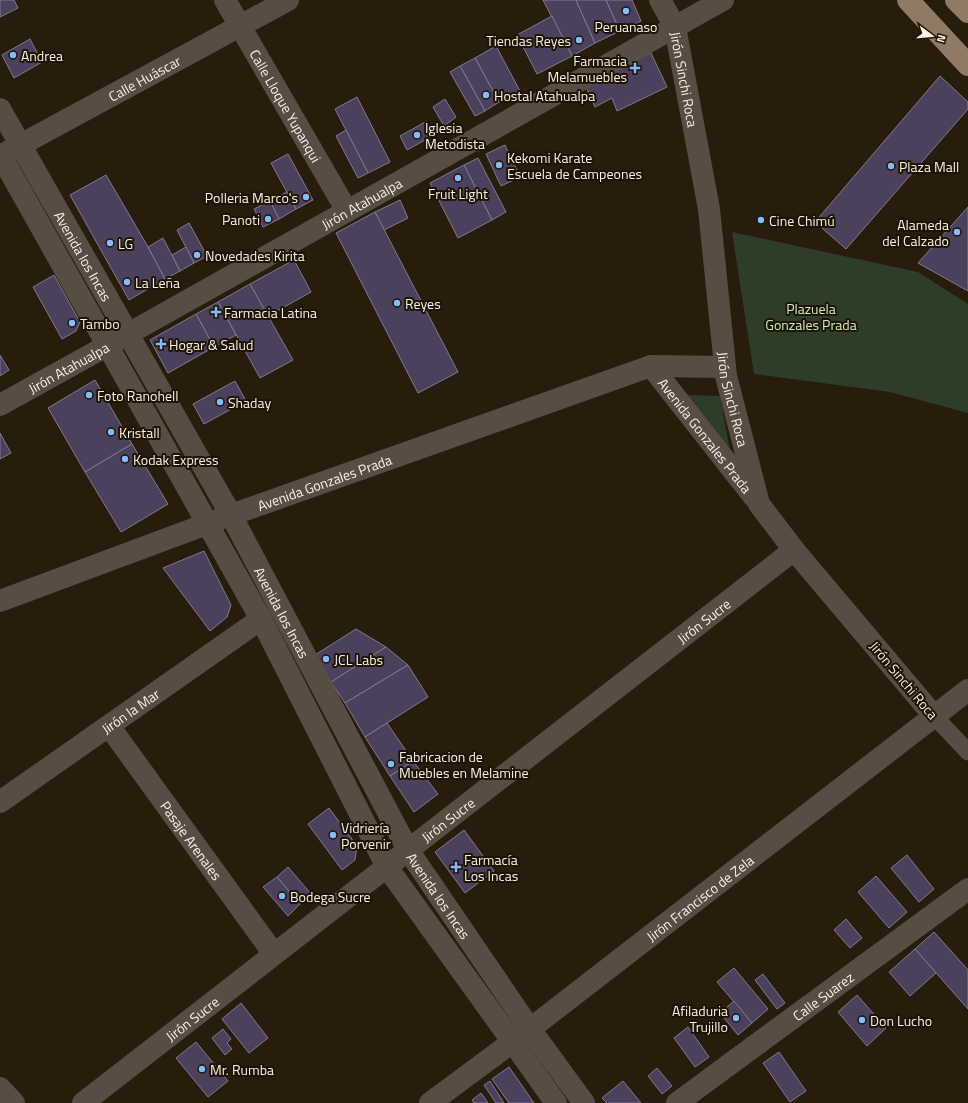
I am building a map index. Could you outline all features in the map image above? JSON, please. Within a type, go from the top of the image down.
[{"type":"main road","points":[[908,0],[968,65]]},
{"type":"main road","points":[[956,0],[968,12]]},
{"type":"street","name":"Calle Lloque Yupanqui","points":[[225,0],[347,211]]},
{"type":"street","name":"Calle Huáscar","points":[[0,155],[288,0]]},
{"type":"street","name":"Jirón Sinchi Roca","points":[[660,0],[675,27],[709,209],[726,376],[759,504],[794,550],[934,716],[968,752]]},
{"type":"street","name":"Jirón Atahualpa","points":[[0,405],[723,0]]},
{"type":"street","name":"Avenida los Incas","points":[[0,109],[231,515],[408,850],[521,1035],[556,1103]]},
{"type":"street","name":"Avenida los Incas","points":[[0,155],[261,619],[387,867],[521,1035],[584,1103]]},
{"type":"street","name":"Avenida Gonzales Prada","points":[[0,601],[231,515],[650,366],[725,367]]},
{"type":"street","name":"Avenida Gonzales Prada","points":[[650,366],[759,504]]},
{"type":"street","name":"Jirón Sucre","points":[[83,1103],[794,550]]},
{"type":"street","name":"Jirón la Mar","points":[[0,802],[261,619]]},
{"type":"street","name":"Jirón Francisco de Zela","points":[[430,1103],[521,1035],[968,690]]},
{"type":"street","name":"Pasaje Arenales","points":[[109,726],[274,954]]},
{"type":"street","name":"Calle Suarez","points":[[677,1103],[968,888]]},
{"type":"street","points":[[0,1088],[14,1103]]},
{"type":"green space","name":"Plazuela Gonzales Prada","points":[[732,232],[918,272],[968,304],[968,413],[890,392],[754,374]]},
{"type":"green space","points":[[686,395],[720,396],[730,451]]},
{"type":"building","points":[[0,0],[14,0],[18,8],[0,17]]},
{"type":"building","points":[[543,0],[576,0],[595,43],[572,56]]},
{"type":"building","points":[[576,0],[606,0],[620,31],[595,43]]},
{"type":"building","points":[[606,0],[632,0],[641,21],[620,31]]},
{"type":"building","points":[[552,16],[572,56],[537,74],[517,35]]},
{"type":"building","points":[[30,39],[42,62],[14,78],[2,55]]},
{"type":"building","points":[[496,46],[520,91],[499,102],[475,58]]},
{"type":"building","points":[[651,53],[667,87],[617,111],[612,98],[595,107],[585,85]]},
{"type":"building","points":[[475,58],[499,102],[485,111],[460,66]]},
{"type":"building","points":[[460,66],[485,111],[475,116],[450,72]]},
{"type":"building","name":"Plaza Mall","points":[[940,76],[968,102],[968,109],[846,249],[815,222]]},
{"type":"building","points":[[357,97],[390,162],[368,173],[335,109]]},
{"type":"building","points":[[445,99],[456,117],[444,126],[433,107]]},
{"type":"building","name":"Iglesia Metodista","points":[[427,121],[434,135],[407,150],[400,136]]},
{"type":"building","points":[[346,130],[368,173],[358,178],[336,136]]},
{"type":"building","points":[[505,145],[520,177],[501,186],[486,154]]},
{"type":"building","points":[[288,154],[313,200],[296,209],[271,163]]},
{"type":"building","points":[[478,158],[506,212],[492,220],[464,165]]},
{"type":"building","points":[[464,165],[492,220],[458,238],[430,183]]},
{"type":"building","points":[[106,175],[165,279],[129,300],[70,195]]},
{"type":"building","points":[[287,192],[296,209],[279,219],[270,201]]},
{"type":"building","points":[[400,200],[408,218],[384,230],[375,212]]},
{"type":"building","points":[[270,201],[279,219],[263,227],[254,209]]},
{"type":"building","name":"Alameda del Calzado","points":[[968,207],[968,291],[918,263]]},
{"type":"building","name":"Reyes","points":[[375,212],[458,372],[418,393],[336,233]]},
{"type":"building","points":[[189,223],[207,256],[194,263],[177,230]]},
{"type":"building","points":[[163,238],[180,271],[165,279],[148,247]]},
{"type":"building","points":[[186,247],[194,263],[180,271],[172,255]]},
{"type":"building","points":[[294,260],[311,292],[268,316],[250,284]]},
{"type":"building","points":[[54,275],[80,322],[76,331],[62,339],[33,287]]},
{"type":"building","points":[[250,284],[293,360],[260,378],[218,302]]},
{"type":"building","points":[[218,302],[236,335],[214,347],[196,314]]},
{"type":"building","points":[[196,314],[214,347],[168,373],[150,340]]},
{"type":"building","points":[[0,355],[9,370],[0,376]]},
{"type":"building","points":[[95,380],[132,444],[85,472],[48,408]]},
{"type":"building","name":"Shaday","points":[[235,381],[246,401],[204,424],[193,404]]},
{"type":"building","points":[[0,433],[11,453],[0,459]]},
{"type":"building","points":[[132,444],[168,504],[121,532],[85,472]]},
{"type":"building","points":[[204,551],[231,605],[227,617],[210,631],[163,568]]},
{"type":"building","points":[[356,629],[386,647],[331,682],[315,655]]},
{"type":"building","points":[[386,647],[408,665],[345,703],[331,682]]},
{"type":"building","points":[[408,665],[428,697],[365,737],[345,703]]},
{"type":"building","points":[[387,723],[413,761],[390,776],[365,737]]},
{"type":"building","points":[[413,761],[438,794],[414,812],[390,776]]},
{"type":"building","name":"Vidriería Porvenir","points":[[329,808],[357,846],[355,860],[342,870],[308,824]]},
{"type":"building","points":[[464,830],[494,871],[465,893],[435,852]]},
{"type":"building","points":[[907,855],[934,889],[919,902],[891,868]]},
{"type":"building","points":[[288,867],[311,894],[300,904],[277,877]]},
{"type":"building","points":[[876,876],[907,912],[889,928],[858,892]]},
{"type":"building","name":"Bodega Sucre","points":[[277,877],[300,904],[288,916],[263,887]]},
{"type":"building","points":[[846,919],[862,938],[850,948],[834,930]]},
{"type":"building","points":[[934,932],[968,970],[968,1009],[915,949]]},
{"type":"building","points":[[915,949],[936,973],[910,996],[889,972]]},
{"type":"building","points":[[734,968],[768,1009],[752,1023],[717,982]]},
{"type":"building","points":[[763,974],[785,1003],[777,1009],[755,980]]},
{"type":"building","name":"Don Lucho","points":[[857,995],[886,1028],[867,1046],[838,1012]]},
{"type":"building","name":"Afiladuria Trujillo","points":[[734,1001],[752,1023],[738,1035],[720,1013]]},
{"type":"building","points":[[241,1003],[268,1038],[249,1053],[222,1019]]},
{"type":"building","points":[[688,1027],[709,1057],[695,1067],[674,1038]]},
{"type":"building","points":[[223,1029],[231,1039],[227,1043],[232,1049],[225,1055],[212,1038]]},
{"type":"building","name":"Mr. Rumba","points":[[196,1042],[228,1081],[208,1097],[176,1058]]},
{"type":"building","points":[[779,1052],[806,1091],[790,1102],[763,1063]]},
{"type":"building","points":[[509,1067],[534,1103],[509,1103],[492,1079]]},
{"type":"building","points":[[657,1068],[672,1086],[662,1094],[648,1076]]},
{"type":"building","points":[[490,1081],[504,1103],[496,1103],[484,1085]]},
{"type":"building","points":[[623,1081],[641,1103],[607,1103],[602,1098]]},
{"type":"building","points":[[481,1093],[488,1103],[474,1103],[472,1100]]},
{"type":"place","name":"Peruanaso","points":[[626,11]]},
{"type":"place","name":"Tiendas Reyes","points":[[579,40]]},
{"type":"place","name":"Andrea","points":[[13,55]]},
{"type":"place","name":"Farmacia Melamuebles","points":[[635,68]]},
{"type":"place","name":"Hostal Atahualpa","points":[[486,95]]},
{"type":"place","name":"Iglesia Metodista","points":[[417,135]]},
{"type":"place","name":"Kekomi Karate Escuela de Campeones","points":[[499,165]]},
{"type":"place","name":"Plaza Mall","points":[[891,166]]},
{"type":"place","name":"Fruit Light","points":[[458,178]]},
{"type":"place","name":"Polleria Marco's","points":[[306,197]]},
{"type":"place","name":"Panoti","points":[[268,219]]},
{"type":"place","name":"Cine Chimú","points":[[761,220]]},
{"type":"place","name":"Alameda del Calzado","points":[[957,232]]},
{"type":"place","name":"LG","points":[[110,243]]},
{"type":"place","name":"Novedades Kirita","points":[[197,255]]},
{"type":"place","name":"La Leña","points":[[127,282]]},
{"type":"place","name":"Reyes","points":[[397,303]]},
{"type":"place","name":"Farmacia Latina","points":[[216,312]]},
{"type":"place","name":"Tambo","points":[[72,323]]},
{"type":"place","name":"Hogar & Salud","points":[[161,344]]},
{"type":"place","name":"Foto Ranohell","points":[[89,395]]},
{"type":"place","name":"Shaday","points":[[220,402]]},
{"type":"place","name":"Kristall","points":[[111,432]]},
{"type":"place","name":"Kodak Express","points":[[125,459]]},
{"type":"place","name":"JCL Labs","points":[[326,659]]},
{"type":"place","name":"Fabricacion de Muebles en Melamine","points":[[391,764]]},
{"type":"place","name":"Vidriería Porvenir","points":[[333,835]]},
{"type":"place","name":"Farmacía Los Incas","points":[[456,867]]},
{"type":"place","name":"Bodega Sucre","points":[[282,896]]},
{"type":"place","name":"Afiladuria Trujillo","points":[[736,1018]]},
{"type":"place","name":"Don Lucho","points":[[862,1020]]},
{"type":"place","name":"Mr. Rumba","points":[[202,1069]]}]
